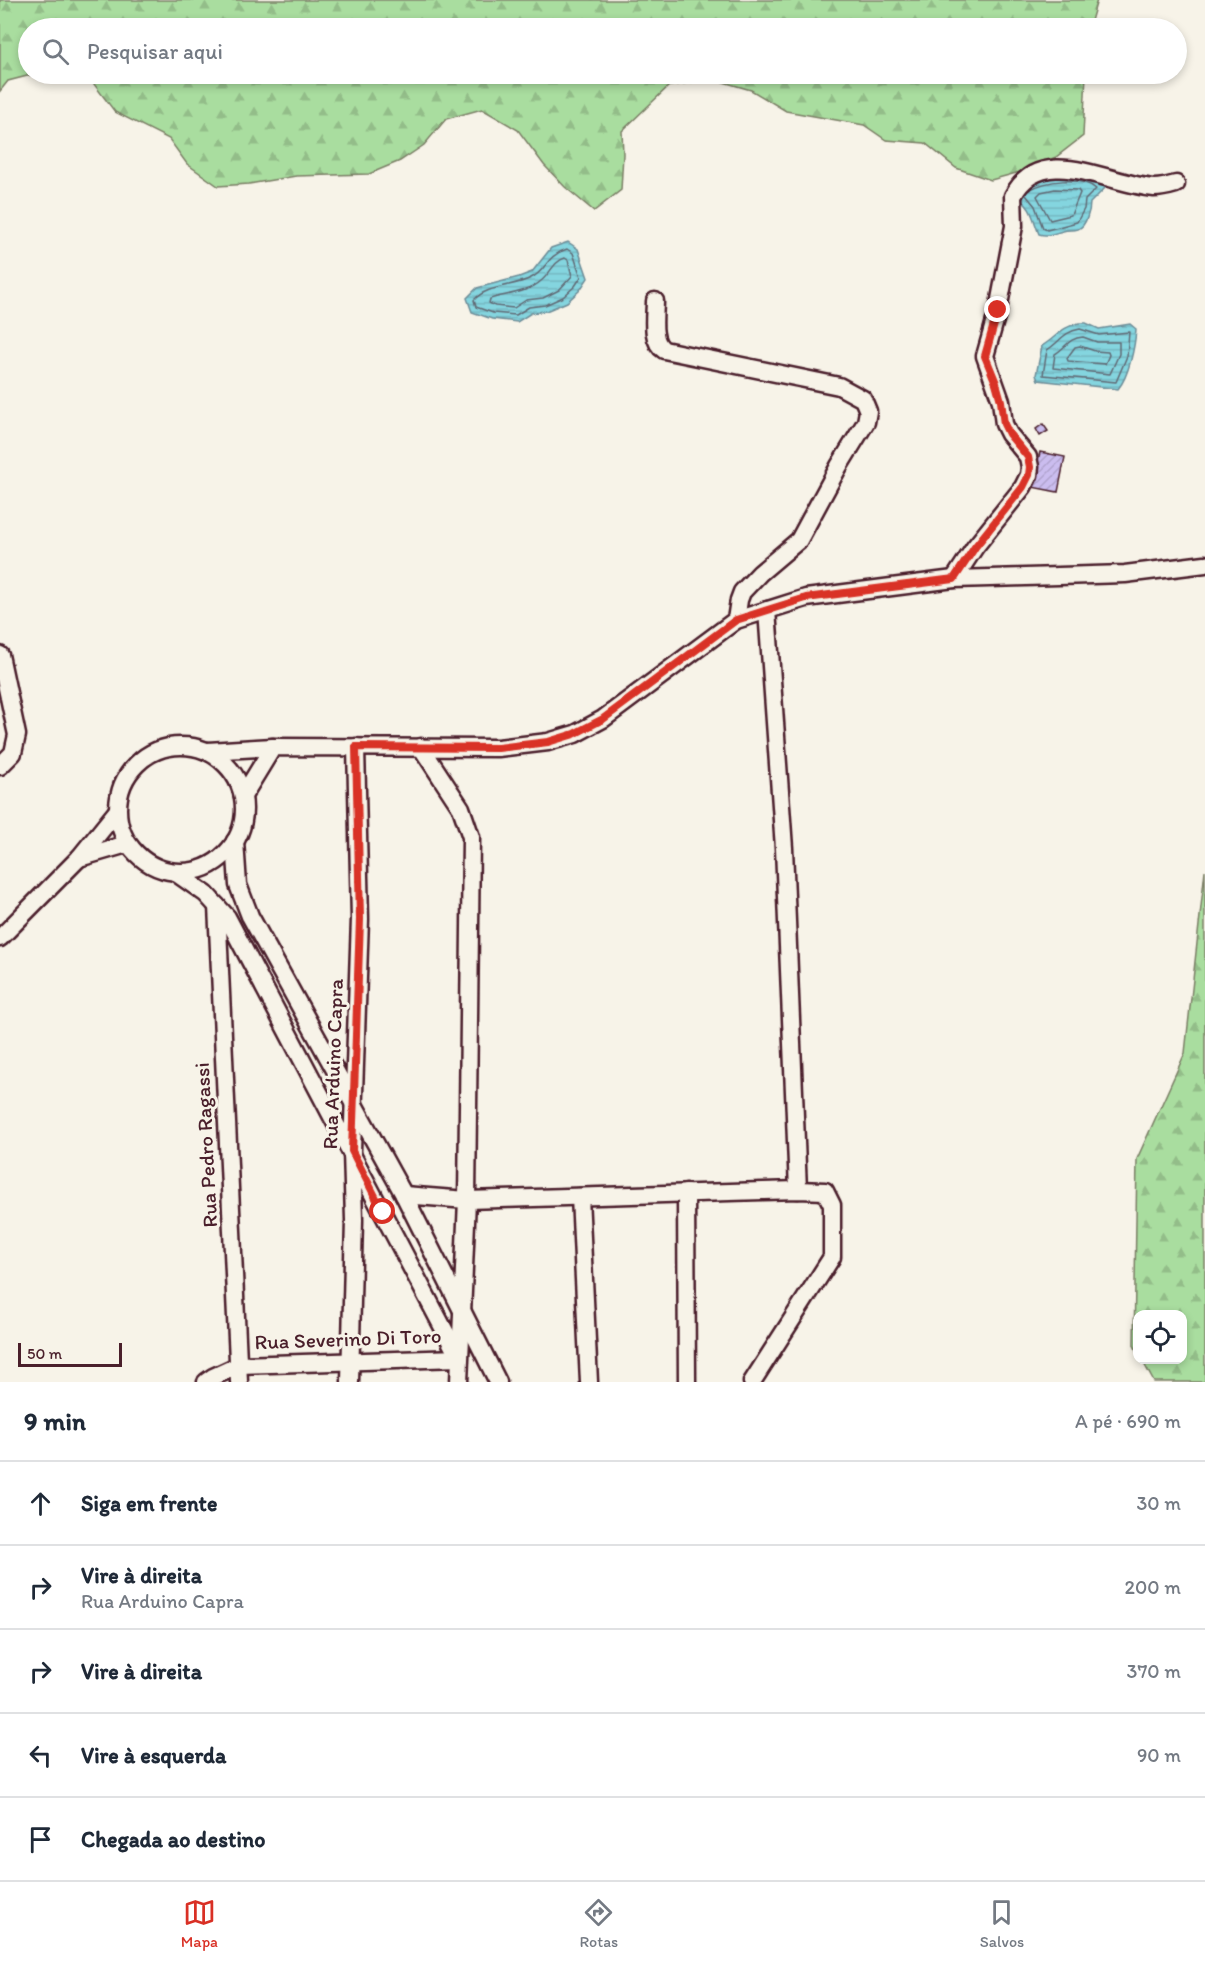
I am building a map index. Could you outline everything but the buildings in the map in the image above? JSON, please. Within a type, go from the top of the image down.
[{"type":"street","points":[[954,579],[975,547],[1023,487],[1029,475],[1028,457],[1009,434],[1004,424],[999,392],[985,356],[998,310],[1014,226],[1013,196],[1015,192],[1025,179],[1035,172],[1049,169],[1076,170],[1155,188],[1176,184]]},
{"type":"street","points":[[655,301],[656,339],[659,347],[664,350],[840,386],[863,399],[868,411],[866,422],[799,540],[760,573],[742,592],[736,620]]},
{"type":"street","points":[[207,751],[273,747],[498,748],[548,742],[574,734],[603,719],[736,620],[806,598],[954,579],[1125,574],[1205,564]]},
{"type":"street","points":[[767,610],[784,848],[798,1190]]},
{"type":"street","points":[[0,655],[16,735],[13,753],[0,766]]},
{"type":"street","points":[[176,873],[199,870],[220,859],[235,841],[243,819],[243,796],[234,774],[218,757],[207,751],[185,746],[173,746],[151,753],[133,768],[121,788],[117,811],[122,834],[127,844],[143,861],[153,867],[176,873],[206,894],[227,917],[352,1151],[470,1382]]},
{"type":"street","points":[[243,796],[273,747]]},
{"type":"street","name":"Rua Arduino Capra","points":[[350,1382],[354,1220],[352,1151],[360,919],[356,747]]},
{"type":"street","points":[[421,747],[461,808],[471,837],[467,1200],[459,1382]]},
{"type":"street","points":[[0,938],[79,858],[117,811]]},
{"type":"street","points":[[235,841],[238,885],[250,916],[404,1195],[498,1382]]},
{"type":"street","points":[[79,858],[127,844]]},
{"type":"street","name":"Rua Pedro Ragassi","points":[[217,906],[239,1374]]},
{"type":"street","points":[[404,1195],[467,1200],[825,1191],[832,1205],[832,1257],[752,1382]]},
{"type":"street","points":[[686,1193],[687,1382]]},
{"type":"street","points":[[580,1197],[589,1382]]},
{"type":"street","points":[[354,1220],[371,1213],[383,1212]]},
{"type":"street","name":"Rua Severino Di Toro","points":[[239,1374],[350,1363],[459,1358]]},
{"type":"street","points":[[206,1382],[213,1377],[239,1374]]},
{"type":"green space","points":[[0,0],[1097,0],[1092,18],[18,18],[18,78],[8,81],[0,91]]},
{"type":"green space","points":[[94,84],[682,84],[669,86],[622,131],[621,190],[594,211],[565,187],[544,165],[518,130],[482,109],[446,119],[424,145],[400,161],[369,174],[296,176],[249,184],[218,186],[187,164],[169,139],[115,112]]},
{"type":"green space","points":[[730,84],[1086,84],[1083,136],[1056,157],[1020,172],[991,180],[956,168],[925,143],[886,140],[864,125],[786,111],[751,90]]},
{"type":"green space","points":[[1205,870],[1205,1382],[1154,1382],[1144,1364],[1187,1364],[1187,1310],[1135,1310],[1137,1159],[1185,1053]]},
{"type":"water","points":[[1054,175],[1098,181],[1106,187],[1090,203],[1087,218],[1081,227],[1076,230],[1042,235],[1039,234],[1029,209],[1018,200],[1035,180]]},
{"type":"water","points":[[568,242],[578,249],[588,278],[580,290],[567,302],[546,311],[531,313],[517,322],[492,319],[472,312],[467,298],[477,288],[532,272],[551,248]]},
{"type":"water","points":[[1079,323],[1086,323],[1099,329],[1130,324],[1136,329],[1128,369],[1118,389],[1038,380],[1036,375],[1042,346],[1063,330]]},
{"type":"route","points":[[383,1212],[352,1151],[360,919],[356,747],[498,748],[548,742],[574,734],[603,719],[736,620],[806,598],[954,579],[975,547],[1023,487],[1029,475],[1028,457],[1009,434],[1004,424],[996,383],[985,356],[998,310]]}]
